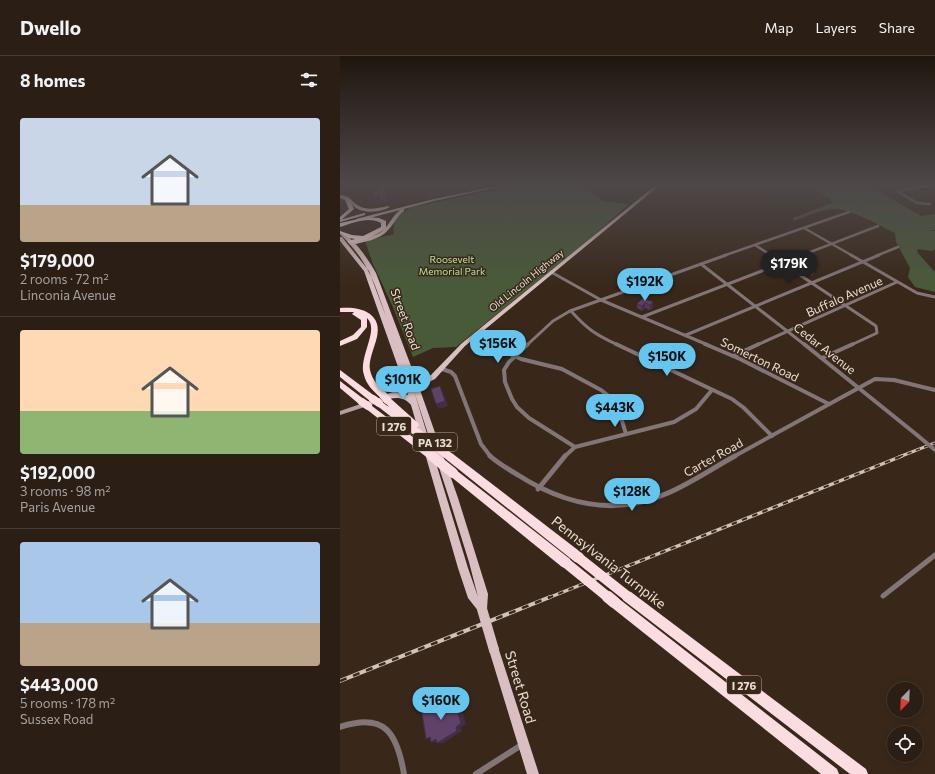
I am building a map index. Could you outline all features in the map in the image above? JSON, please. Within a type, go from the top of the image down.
[{"type":"highway","points":[[340,225],[363,219]]},
{"type":"highway","points":[[349,243],[375,234],[384,226],[384,222],[381,220],[368,219],[350,222]]},
{"type":"highway","points":[[349,243],[383,232],[388,228],[393,219]]},
{"type":"highway","points":[[340,234],[356,237],[375,234]]},
{"type":"highway","points":[[357,250],[358,243],[365,239]]},
{"type":"highway","points":[[340,311],[357,315],[362,318],[364,323],[363,329],[357,335],[340,344]]},
{"type":"highway","points":[[340,311],[362,312],[369,315],[374,322],[375,331],[367,357],[366,366],[367,374],[371,383],[382,399]]},
{"type":"highway","name":"Pennsylvania Turnpike","points":[[340,373],[382,399],[430,442],[627,596],[861,774]]},
{"type":"highway","name":"I 276","points":[[340,384],[832,774]]},
{"type":"main road","name":"Old Lincoln Highway","points":[[340,413],[382,399],[430,379],[440,371],[472,338],[616,219]]},
{"type":"main road","name":"Street Road","points":[[340,234],[357,250],[376,280],[386,312],[411,374],[415,405],[463,568],[473,598],[482,609]]},
{"type":"main road","name":"Street Road","points":[[349,243],[366,271],[413,387],[464,530],[483,594],[482,609],[533,774]]},
{"type":"main road","points":[[411,374],[417,378],[424,378],[440,371]]},
{"type":"main road","points":[[382,399],[396,394],[410,398],[415,405]]},
{"type":"street","points":[[575,447],[521,411],[514,402],[506,384],[503,372],[506,365],[515,356],[558,317],[600,299],[831,219]]},
{"type":"street","points":[[642,317],[878,226]]},
{"type":"street","points":[[804,228],[917,293],[935,297]]},
{"type":"street","points":[[755,245],[876,326],[877,333],[837,353],[822,358]]},
{"type":"street","points":[[686,336],[898,247]]},
{"type":"street","name":"Cedar Avenue","points":[[701,264],[859,387],[935,450]]},
{"type":"street","name":"Somerton Road","points":[[551,272],[600,299],[733,356],[829,404]]},
{"type":"street","name":"Buffalo Avenue","points":[[733,356],[897,282]]},
{"type":"street","points":[[572,311],[584,326],[596,335],[736,402],[772,436]]},
{"type":"street","points":[[472,338],[526,360],[562,369],[601,390],[610,397],[619,411],[626,434]]},
{"type":"street","name":"Carter Road","points":[[440,371],[451,372],[455,376],[484,450],[491,457],[538,489],[566,500],[582,504],[606,506],[644,501],[678,489],[875,379],[883,378],[935,390]]},
{"type":"street","points":[[538,489],[567,454],[575,447],[665,425],[681,419],[696,409],[712,390]]},
{"type":"street","points":[[883,596],[935,555]]},
{"type":"street","points":[[340,727],[353,722],[370,721],[378,723],[387,729],[394,737],[398,745],[404,774]]},
{"type":"street","points":[[476,774],[523,744]]},
{"type":"green space","name":"Roosevelt Memorial Park","points":[[397,219],[613,219],[582,246],[456,347],[433,348],[413,357],[392,305],[373,264],[365,241],[394,234],[393,229]]},
{"type":"green space","points":[[864,219],[935,219],[935,230],[928,230],[935,231],[935,249],[932,251],[918,249],[917,252],[935,272],[935,292],[915,287],[908,277],[910,268],[896,242],[895,233]]},
{"type":"building","points":[[797,255],[804,260],[807,259],[814,263],[815,270],[798,263],[801,261],[793,257]]},
{"type":"building","points":[[643,298],[653,302],[650,305],[645,303],[642,306],[637,304]]},
{"type":"building","points":[[440,386],[445,401],[436,404],[431,389]]},
{"type":"building","points":[[450,700],[451,706],[455,703],[461,723],[456,727],[457,731],[437,743],[436,739],[431,742],[430,737],[426,739],[422,713],[438,703],[439,707]]},
{"type":"waterway","points":[[903,219],[908,221],[905,222],[923,228],[935,226]]},
{"type":"railway","points":[[899,457],[935,443]]},
{"type":"railway","points":[[548,598],[902,456]]},
{"type":"railway","points":[[340,681],[550,597]]}]
